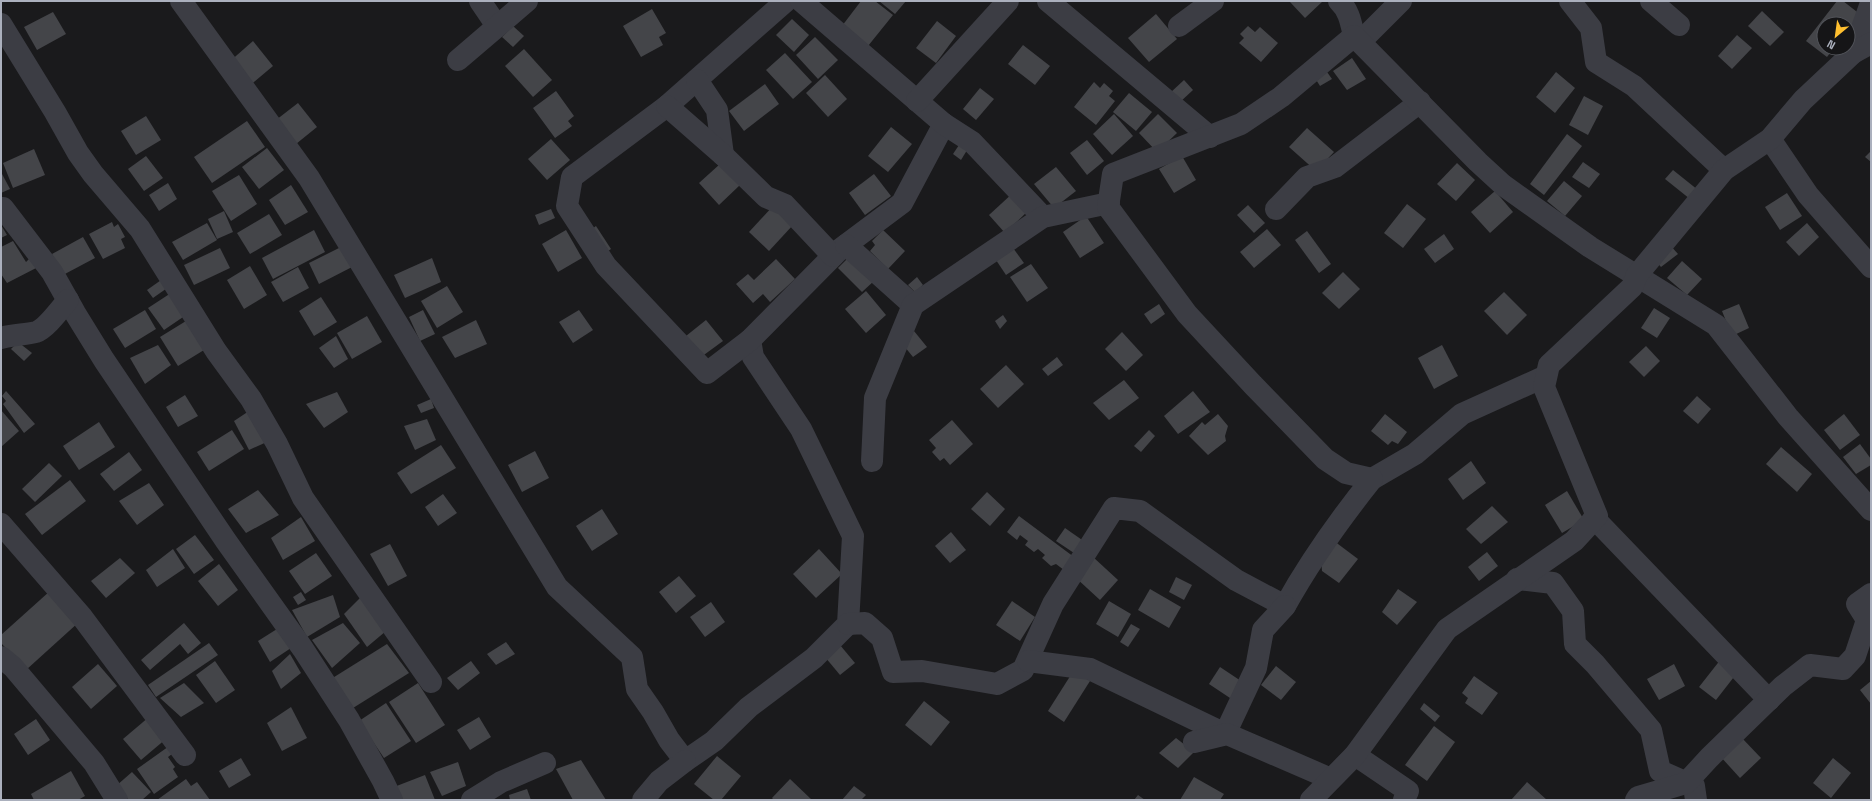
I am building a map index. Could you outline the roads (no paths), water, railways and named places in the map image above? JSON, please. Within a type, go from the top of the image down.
[{"type":"street","points":[[181,1],[309,178],[557,587],[632,657],[637,689],[653,712],[669,740],[685,760]]},
{"type":"street","points":[[480,1],[497,26]]},
{"type":"street","points":[[458,60],[527,1]]},
{"type":"street","points":[[786,1],[667,106],[572,177],[567,206],[606,266],[707,373],[750,340],[840,250],[902,203],[944,124]]},
{"type":"street","points":[[800,1],[944,124],[972,142],[1043,217]]},
{"type":"street","points":[[917,101],[1008,1]]},
{"type":"street","points":[[1048,1],[1210,137]]},
{"type":"street","points":[[1179,26],[1213,1]]},
{"type":"street","points":[[1339,1],[1345,6],[1357,39],[1502,185],[1590,248],[1637,275],[1716,325],[1788,417],[1868,499]]},
{"type":"street","points":[[1372,479],[1346,473],[1325,459],[1187,314],[1108,207],[1113,174],[1241,124],[1281,97],[1357,39],[1401,1]]},
{"type":"street","points":[[1570,1],[1591,28],[1596,62],[1634,86],[1724,170]]},
{"type":"street","points":[[1651,1],[1679,25]]},
{"type":"street","points":[[1311,800],[1355,755],[1447,629],[1517,579],[1574,541],[1597,516],[1544,387],[1549,365],[1632,287],[1637,275],[1724,170],[1770,139],[1803,100],[1862,48],[1871,3]]},
{"type":"street","points":[[1,24],[55,112],[78,153],[93,174],[140,229],[216,350],[251,399],[278,444],[303,498],[431,682]]},
{"type":"street","points":[[697,80],[718,110],[723,155]]},
{"type":"street","points":[[1276,209],[1307,177],[1335,167],[1420,102]]},
{"type":"street","points":[[667,106],[723,155],[766,197],[785,205],[840,250],[913,305]]},
{"type":"street","points":[[1770,139],[1808,195],[1871,267]]},
{"type":"street","points":[[872,461],[875,398],[913,305],[1043,217],[1109,203]]},
{"type":"street","points":[[1,208],[16,224],[52,272],[104,360],[226,541],[303,649],[336,701],[379,774],[392,800]]},
{"type":"street","points":[[1,338],[14,334],[38,331],[54,317],[68,300]]},
{"type":"street","points":[[750,340],[753,357],[801,429],[853,536],[848,624]]},
{"type":"street","points":[[1225,734],[1256,668],[1262,630],[1285,606],[1296,585],[1343,516],[1372,479],[1415,454],[1462,414],[1546,376]]},
{"type":"street","points":[[644,800],[660,781],[685,760],[714,741],[749,707],[814,658],[848,624],[865,623],[882,638],[893,672],[922,671],[997,684],[1024,670],[1053,604],[1114,508],[1140,511],[1236,580],[1285,606]]},
{"type":"street","points":[[1594,518],[1769,700]]},
{"type":"street","points":[[1,524],[82,618],[185,755]]},
{"type":"street","points":[[1517,579],[1554,583],[1573,611],[1575,644],[1595,664],[1651,730],[1660,771],[1691,792]]},
{"type":"street","points":[[1691,792],[1709,758],[1783,686],[1810,666],[1843,669],[1855,656],[1867,620],[1857,604],[1871,594]]},
{"type":"street","points":[[1,657],[13,667],[94,763],[117,800]]},
{"type":"street","points":[[1028,661],[1090,670],[1225,734],[1331,779]]},
{"type":"street","points":[[1194,742],[1225,734]]},
{"type":"street","points":[[1355,755],[1408,791],[1404,800]]},
{"type":"street","points":[[472,800],[501,782],[545,763]]},
{"type":"street","points":[[1636,800],[1638,797],[1691,792]]}]
